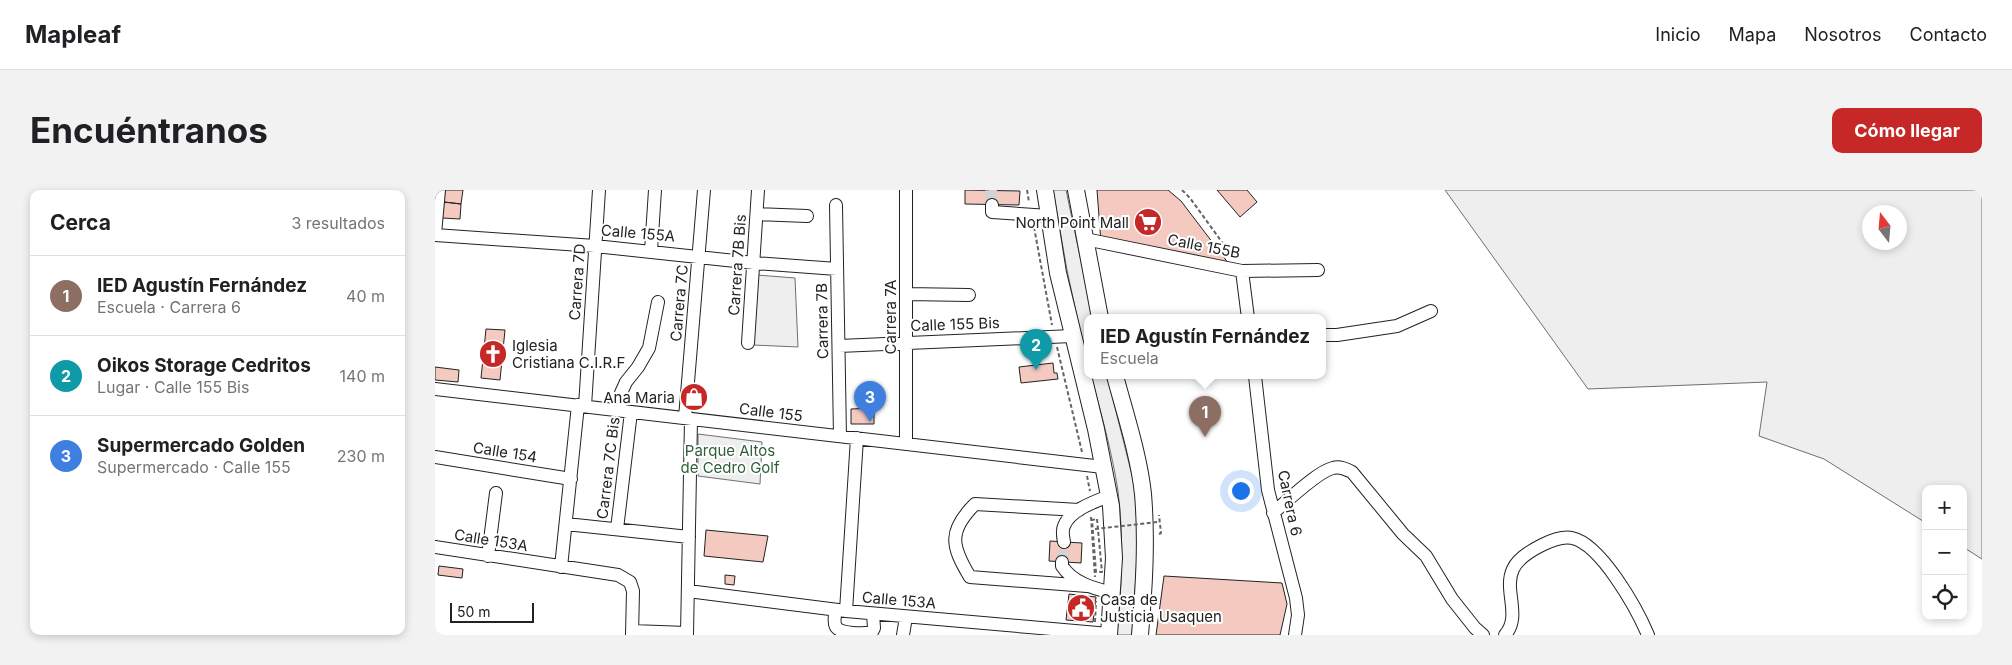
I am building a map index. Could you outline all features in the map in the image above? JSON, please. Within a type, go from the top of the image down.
[{"type":"main road","points":[[1045,190],[1058,273],[1109,496],[1114,558],[1099,589],[1104,634]]},
{"type":"main road","points":[[1076,190],[1099,314]]},
{"type":"main road","points":[[1116,379],[1143,492],[1145,556],[1140,635]]},
{"type":"street","points":[[435,234],[439,190]]},
{"type":"street","name":"Carrera 7D","points":[[561,567],[582,406],[599,190]]},
{"type":"street","points":[[651,251],[655,190]]},
{"type":"street","name":"Carrera 7C","points":[[687,634],[689,537],[687,418],[704,190]]},
{"type":"street","name":"Carrera 7B Bis","points":[[748,343],[758,190]]},
{"type":"street","name":"Carrera 7A","points":[[906,190],[906,444]]},
{"type":"street","name":"Carrera 7B","points":[[836,205],[840,436]]},
{"type":"street","points":[[992,205],[992,212],[1049,216]]},
{"type":"street","points":[[757,214],[807,216]]},
{"type":"street","name":"Calle 155A","points":[[435,234],[595,246],[754,263],[837,269]]},
{"type":"street","name":"Calle 155B","points":[[1085,240],[1242,271],[1318,270]]},
{"type":"street","points":[[1242,271],[1250,314]]},
{"type":"street","points":[[906,294],[969,295]]},
{"type":"street","name":"Carrera 7C Bis","points":[[617,529],[626,411],[621,393],[625,382],[638,367],[649,348],[658,302]]},
{"type":"street","points":[[1326,335],[1397,326],[1431,311]]},
{"type":"street","name":"Calle 155 Bis","points":[[839,346],[1072,336]]},
{"type":"street","name":"Carrera 6","points":[[1255,379],[1268,490],[1296,598],[1298,616],[1295,635]]},
{"type":"street","name":"Calle 155","points":[[435,389],[1103,467]]},
{"type":"street","points":[[857,438],[841,611],[835,624],[837,628],[843,631],[872,632],[874,628],[873,614]]},
{"type":"street","name":"Calle 154","points":[[435,457],[571,479]]},
{"type":"street","points":[[1273,513],[1323,472],[1333,468],[1344,468],[1352,472],[1396,526],[1426,556],[1452,599],[1483,635]]},
{"type":"street","points":[[488,556],[495,494]]},
{"type":"street","points":[[1064,542],[1063,527],[1068,519],[1079,510],[1109,496]]},
{"type":"street","points":[[1079,510],[975,504],[961,518],[954,537],[961,563],[970,577],[1099,589]]},
{"type":"street","points":[[566,524],[689,537]]},
{"type":"street","points":[[1505,635],[1510,629],[1512,620],[1509,586],[1513,568],[1529,552],[1549,541],[1571,538],[1589,546],[1624,589],[1648,635]]},
{"type":"street","name":"Calle 153A","points":[[435,547],[617,575],[630,582],[633,590],[632,633]]},
{"type":"street","points":[[1062,562],[1062,566],[1067,574],[1099,589]]},
{"type":"street","name":"Calle 153A","points":[[688,591],[841,611],[1104,634]]},
{"type":"street","points":[[903,635],[906,617]]},
{"type":"street","points":[[632,633],[687,634]]},
{"type":"path","points":[[1027,190],[1055,337],[1097,519],[1102,572],[1097,572],[1092,520],[1097,519]]},
{"type":"path","points":[[1182,190],[1191,198],[1242,271]]},
{"type":"path","points":[[1090,519],[1104,634]]},
{"type":"path","points":[[1094,529],[1158,522]]},
{"type":"green space","points":[[1053,190],[1066,190],[1092,314],[1084,314],[1084,349],[1067,270]]},
{"type":"green space","points":[[1445,190],[1982,190],[1982,559],[1967,550],[1967,485],[1922,485],[1922,520],[1824,459],[1759,436],[1767,382],[1588,389]]},
{"type":"green space","points":[[757,275],[795,278],[798,347],[753,345]]},
{"type":"green space","points":[[1092,379],[1108,379],[1135,487],[1138,544],[1132,635],[1117,635],[1122,563],[1121,527],[1118,491],[1106,433]]},
{"type":"green space","name":"Parque Altos de Cedro Golf","points":[[698,434],[762,442],[760,484],[698,476]]},
{"type":"building","points":[[445,190],[463,190],[461,204],[444,202]]},
{"type":"building","points":[[965,190],[1020,191],[1019,205],[965,204]]},
{"type":"building","name":"North Point Mall","points":[[1097,190],[1168,190],[1181,201],[1232,268],[1101,243]]},
{"type":"building","points":[[1217,190],[1247,190],[1257,202],[1240,217]]},
{"type":"building","points":[[444,202],[461,204],[460,219],[442,218]]},
{"type":"building","name":"Iglesia Cristiana C.I.R.F","points":[[486,329],[505,330],[500,380],[481,378]]},
{"type":"building","points":[[1053,363],[1054,373],[1057,373],[1058,379],[1021,383],[1019,367]]},
{"type":"building","points":[[435,367],[459,370],[458,382],[435,380]]},
{"type":"building","points":[[692,384],[701,385],[700,401],[690,399]]},
{"type":"building","points":[[874,408],[874,424],[851,424],[851,409]]},
{"type":"building","points":[[706,530],[768,536],[763,562],[704,556]]},
{"type":"building","points":[[1050,541],[1082,543],[1081,563],[1049,561]]},
{"type":"building","points":[[439,566],[463,569],[462,578],[438,575]]},
{"type":"building","points":[[725,575],[735,576],[734,585],[725,584]]},
{"type":"building","points":[[1164,576],[1282,583],[1287,604],[1280,635],[1156,635]]},
{"type":"building","name":"Casa de Justicia Usaquen","points":[[1069,594],[1096,597],[1093,622],[1066,620]]},
{"type":"tunnel","points":[[991,190],[992,205]]},
{"type":"tunnel","points":[[1062,562],[1064,542]]},
{"type":"place","name":"North Point Mall","points":[[1148,222]]},
{"type":"place","name":"Iglesia Cristiana C.I.R.F","points":[[493,354]]},
{"type":"place","name":"Oikos Storage Cedritos","points":[[1036,370]]},
{"type":"place","name":"Ana Maria","points":[[694,397]]},
{"type":"place","name":"Supermercado Golden","points":[[870,422]]},
{"type":"place","name":"IED Agustín Fernández","points":[[1205,437]]},
{"type":"place","name":"Casa de Justicia Usaquen","points":[[1081,608]]}]
